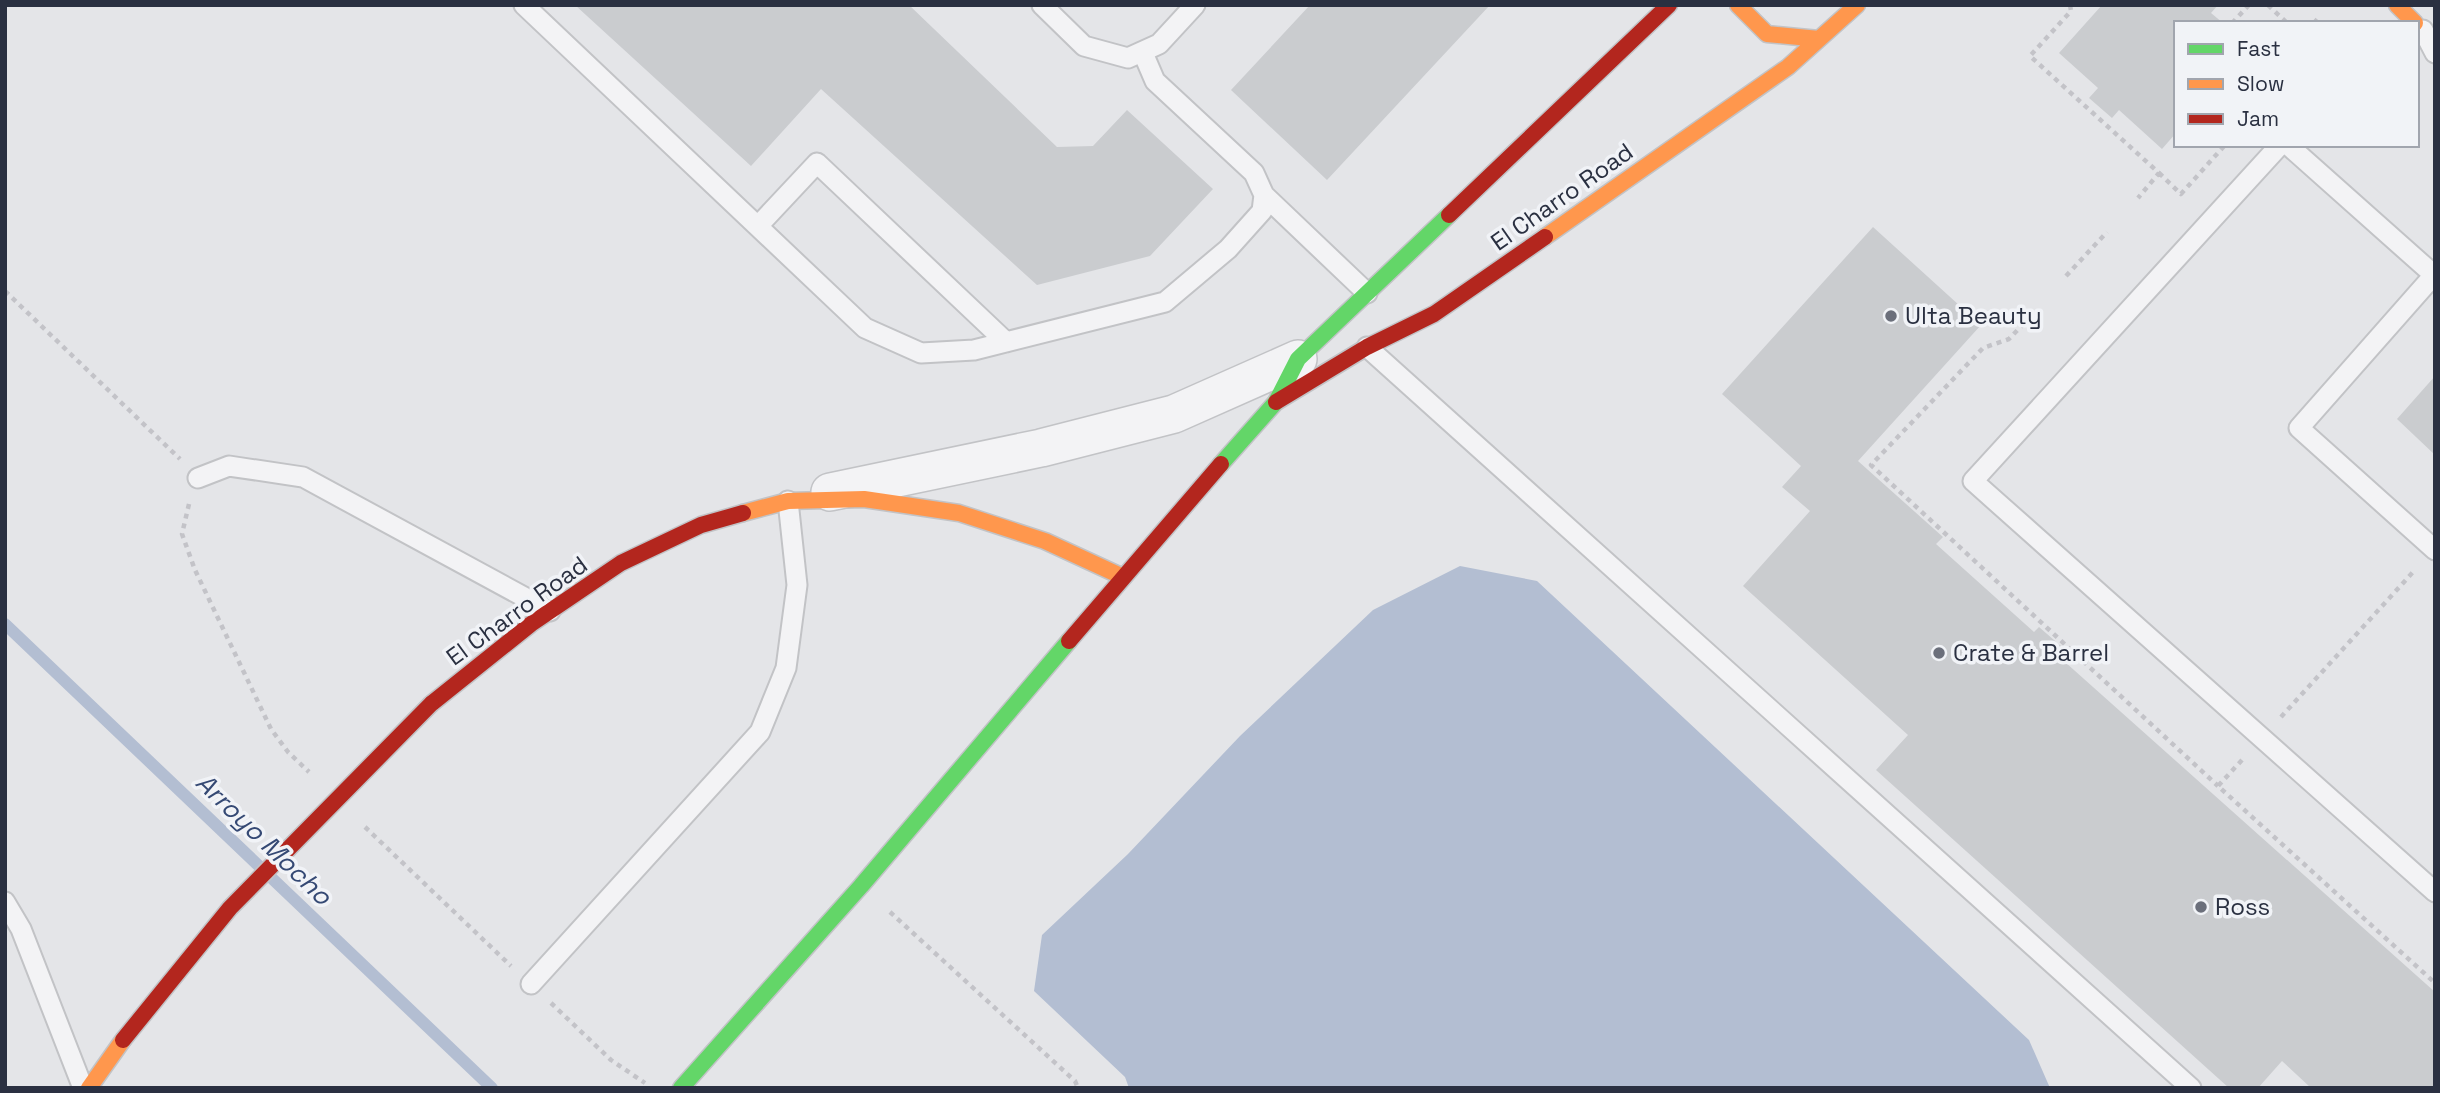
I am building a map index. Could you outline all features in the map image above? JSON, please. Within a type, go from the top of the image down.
[{"type":"street","name":"El Charro Road","points":[[681,1088],[861,886],[1123,577],[1276,402],[1298,359],[1670,5]]},
{"type":"street","points":[[1738,5],[1767,34],[1819,39]]},
{"type":"street","name":"El Charro Road","points":[[1276,402],[1367,347],[1434,314],[1788,67],[1857,5]]},
{"type":"street","points":[[2397,5],[2414,21]]},
{"type":"street","points":[[788,501],[1041,448],[1174,414],[1298,359]]},
{"type":"street","name":"El Charro Road","points":[[89,1088],[123,1040],[230,908],[431,704],[550,611],[621,563],[701,525],[788,501],[864,499],[960,513],[1045,541],[1123,577]]},
{"type":"lane","points":[[524,5],[865,328],[921,353],[974,350],[1165,302],[1228,249],[1262,211],[1264,195]]},
{"type":"lane","points":[[1042,5],[1084,46],[1128,58],[1159,44],[1195,5]]},
{"type":"lane","points":[[2423,30],[2435,53]]},
{"type":"lane","points":[[1143,53],[1155,81],[1254,173],[1264,195],[1367,293]]},
{"type":"lane","points":[[2278,147],[1973,481],[2435,892]]},
{"type":"lane","points":[[2290,147],[2434,275],[2299,428],[2435,550]]},
{"type":"lane","points":[[758,226],[817,163],[1006,342]]},
{"type":"lane","points":[[1367,347],[2190,1088]]},
{"type":"lane","points":[[198,478],[229,466],[303,477],[550,611]]},
{"type":"lane","points":[[531,984],[760,732],[786,668],[797,585],[788,501]]},
{"type":"lane","points":[[5,902],[22,929],[83,1088]]},
{"type":"path","points":[[2070,5],[2071,11],[2030,55],[2181,194],[2223,147]]},
{"type":"path","points":[[2234,21],[2249,5]]},
{"type":"path","points":[[2268,5],[2285,21]]},
{"type":"path","points":[[2316,21],[2320,16]]},
{"type":"path","points":[[2138,198],[2159,173]]},
{"type":"path","points":[[2066,276],[2107,232]]},
{"type":"path","points":[[5,291],[198,478]]},
{"type":"path","points":[[2280,718],[2415,570]]},
{"type":"path","points":[[2244,758],[2218,786],[2435,983]]},
{"type":"path","points":[[861,886],[1075,1081],[1078,1088]]},
{"type":"water","points":[[1460,566],[1537,581],[2029,1040],[2050,1088],[1129,1088],[1125,1077],[1034,991],[1042,935],[1128,854],[1240,736],[1373,610]]},
{"type":"building","points":[[575,5],[909,5],[1057,147],[1093,146],[1127,110],[1213,189],[1150,256],[1037,285],[821,89],[751,166]]},
{"type":"building","points":[[1310,5],[1490,5],[1327,180],[1231,90]]},
{"type":"building","points":[[2102,5],[2218,5],[2211,13],[2221,21],[2174,21],[2174,135],[2162,149],[2119,110],[2112,118],[2089,98],[2098,88],[2059,53]]},
{"type":"building","points":[[1873,227],[1981,325],[1858,461],[1943,537],[1936,544],[2034,632],[2039,627],[2062,647],[2056,654],[2435,992],[2435,1088],[2311,1088],[2282,1061],[2258,1088],[2229,1088],[1876,770],[1908,735],[1743,586],[1810,511],[1782,487],[1801,466],[1722,394]]},
{"type":"building","points":[[2435,376],[2435,455],[2397,419]]},
{"type":"waterway","name":"Arroyo Mocho","points":[[5,624],[492,1088]]},
{"type":"traffic: fast","points":[[1221,464],[1276,402],[1298,359],[1449,215]]},
{"type":"traffic: fast","points":[[681,1088],[861,886],[1069,641]]},
{"type":"traffic: slow","points":[[1738,5],[1767,34],[1819,39]]},
{"type":"traffic: slow","points":[[1545,237],[1788,67],[1857,5]]},
{"type":"traffic: slow","points":[[2397,5],[2413,21]]},
{"type":"traffic: slow","points":[[743,513],[788,501],[864,499],[959,513],[1045,541],[1123,577]]},
{"type":"traffic: slow","points":[[89,1088],[123,1040]]},
{"type":"traffic: jam","points":[[1449,215],[1669,5]]},
{"type":"traffic: jam","points":[[1276,402],[1367,347],[1434,314],[1545,237]]},
{"type":"traffic: jam","points":[[1069,641],[1221,464]]},
{"type":"traffic: jam","points":[[431,704],[531,624],[621,563],[701,525],[743,513]]},
{"type":"traffic: jam","points":[[123,1040],[230,908],[431,704]]},
{"type":"place","name":"Ulta Beauty","points":[[1891,316]]},
{"type":"place","name":"Crate & Barrel","points":[[1939,653]]},
{"type":"place","name":"Ross","points":[[2201,907]]}]
